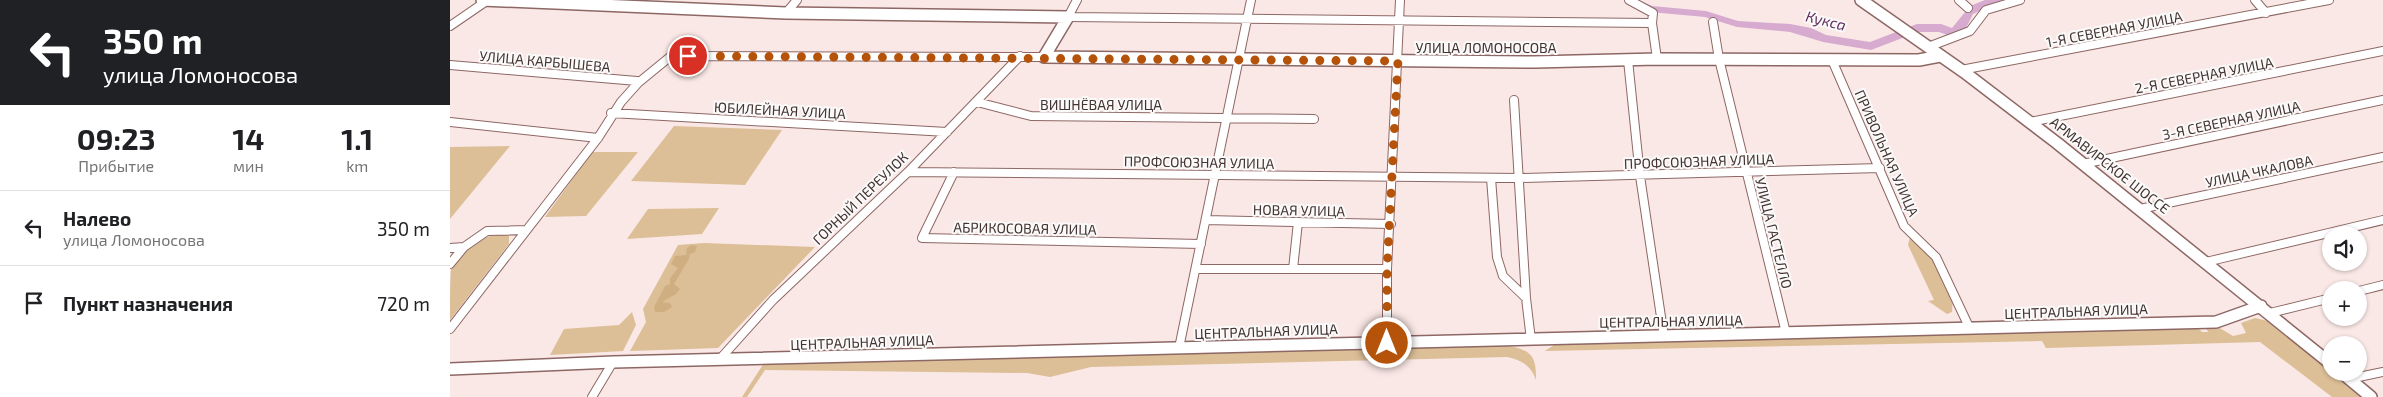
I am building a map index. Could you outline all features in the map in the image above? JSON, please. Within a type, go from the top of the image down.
[{"type":"street","points":[[482,0],[786,13],[1652,23]]},
{"type":"street","points":[[450,26],[488,0]]},
{"type":"street","points":[[786,13],[798,0]]},
{"type":"street","points":[[1044,57],[1077,0]]},
{"type":"street","points":[[1179,348],[1197,269],[1226,117],[1249,19],[1251,0]]},
{"type":"street","points":[[1387,343],[1387,270],[1391,224],[1391,178],[1400,0]]},
{"type":"street","points":[[1630,0],[1653,13],[1652,23],[1658,59]]},
{"type":"street","name":"АРМАВИРСКОЕ ШОССЕ","points":[[1861,0],[1898,28],[1961,70],[2030,122],[2322,357]]},
{"type":"street","points":[[1959,0],[1968,8]]},
{"type":"street","points":[[1928,47],[1970,31],[1986,10],[2020,0]]},
{"type":"street","points":[[2255,0],[2266,13]]},
{"type":"street","name":"1-Я СЕВЕРНАЯ УЛИЦА","points":[[1961,70],[2266,13],[2304,3],[2329,0]]},
{"type":"street","name":"УЛИЦА ГАСТЕЛЛО","points":[[1713,22],[1719,59],[1786,333]]},
{"type":"street","name":"2-Я СЕВЕРНАЯ УЛИЦА","points":[[2030,122],[2383,51]]},
{"type":"street","name":"УЛИЦА ЛОМОНОСОВА","points":[[637,81],[671,56],[1020,56],[1535,62],[1658,59],[1919,60],[1940,56]]},
{"type":"street","name":"ГОРНЫЙ ПЕРЕУЛОК","points":[[720,359],[773,300],[908,172],[1020,56]]},
{"type":"street","points":[[1628,60],[1640,176],[1664,337]]},
{"type":"street","name":"ПРИВОЛЬНАЯ УЛИЦА","points":[[1832,60],[1904,226],[1936,257],[1970,329]]},
{"type":"street","name":"УЛИЦА КАРБЫШЕВА","points":[[450,65],[637,81]]},
{"type":"street","points":[[450,329],[598,138],[611,113],[637,81]]},
{"type":"street","points":[[1514,100],[1526,298],[1532,340]]},
{"type":"street","name":"3-Я СЕВЕРНАЯ УЛИЦА","points":[[2084,164],[2383,100]]},
{"type":"street","name":"ВИШНЁВАЯ УЛИЦА","points":[[977,102],[1031,116],[1314,119]]},
{"type":"street","name":"ЮБИЛЕЙНАЯ УЛИЦА","points":[[611,113],[947,132]]},
{"type":"street","points":[[450,122],[598,138]]},
{"type":"street","name":"УЛИЦА ЧКАЛОВА","points":[[2140,209],[2383,157]]},
{"type":"street","name":"ПРОФСОЮЗНАЯ УЛИЦА","points":[[908,172],[1520,178],[1880,168]]},
{"type":"street","name":"АБРИКОСОВАЯ УЛИЦА","points":[[954,172],[922,238],[1201,244]]},
{"type":"street","points":[[1491,178],[1497,257],[1503,276],[1526,298]]},
{"type":"street","name":"НОВАЯ УЛИЦА","points":[[1206,220],[1391,224]]},
{"type":"street","points":[[2206,262],[2383,220]]},
{"type":"street","points":[[1293,269],[1298,222]]},
{"type":"street","points":[[450,264],[464,248],[488,231],[526,230]]},
{"type":"street","points":[[450,248],[464,248]]},
{"type":"street","points":[[1197,269],[1387,270]]},
{"type":"street","points":[[2367,289],[2383,285]]},
{"type":"street","points":[[2265,310],[2322,300]]},
{"type":"street","name":"ЦЕНТРАЛЬНАЯ УЛИЦА","points":[[450,369],[720,359],[2216,322],[2265,310]]},
{"type":"street","points":[[592,397],[612,362]]},
{"type":"street","points":[[2367,374],[2383,372]]},
{"type":"street","points":[[2351,381],[2371,397]]},
{"type":"shaded area","points":[[674,126],[782,130],[745,185],[631,181]]},
{"type":"shaded area","points":[[510,146],[450,219],[450,147]]},
{"type":"shaded area","points":[[592,152],[638,152],[586,216],[545,217]]},
{"type":"shaded area","points":[[719,208],[702,234],[627,239],[648,209]]},
{"type":"shaded area","points":[[503,233],[509,236],[509,244],[450,320],[451,270],[455,263],[473,245],[487,237]]},
{"type":"shaded area","points":[[1910,237],[1933,257],[1953,298],[1952,312],[1947,314],[1928,301],[1934,300],[1908,245]]},
{"type":"shaded area","points":[[704,243],[815,247],[718,348],[630,351],[646,322],[643,309],[678,245]]},
{"type":"shaded area","points":[[691,245],[697,246],[695,252],[690,254],[674,284],[680,289],[676,294],[662,302],[670,303],[672,307],[664,312],[655,312],[654,307],[665,286],[670,284],[670,278],[678,268],[671,264],[675,256],[686,255],[687,248]]},
{"type":"shaded area","points":[[632,312],[636,325],[623,351],[550,355],[564,329],[619,325]]},
{"type":"shaded area","points":[[2255,318],[2268,321],[2281,329],[2322,363],[2322,381],[2344,381],[2363,397],[2332,397],[2260,342],[2046,348],[2042,341],[1545,351],[1557,343],[2199,329],[2202,332],[2208,332],[2206,328],[2218,327],[2233,336],[2246,333],[2241,323]]},
{"type":"shaded area","points":[[1498,345],[1518,348],[1532,357],[1535,365],[1536,380],[1531,370],[1525,364],[1507,357],[1091,367],[1050,377],[1027,373],[765,370],[747,397],[742,397],[764,363]]},
{"type":"waterway","name":"Кукса","points":[[1637,3],[1650,9],[1706,14],[1737,24],[1790,28],[1807,31],[1823,38],[1871,46],[1917,28],[1941,28],[1953,33],[1961,28],[1966,16],[1974,8],[1997,0]]},
{"type":"route","points":[[688,56],[1020,56],[1398,61],[1391,178],[1391,224],[1387,270],[1387,343]]}]
